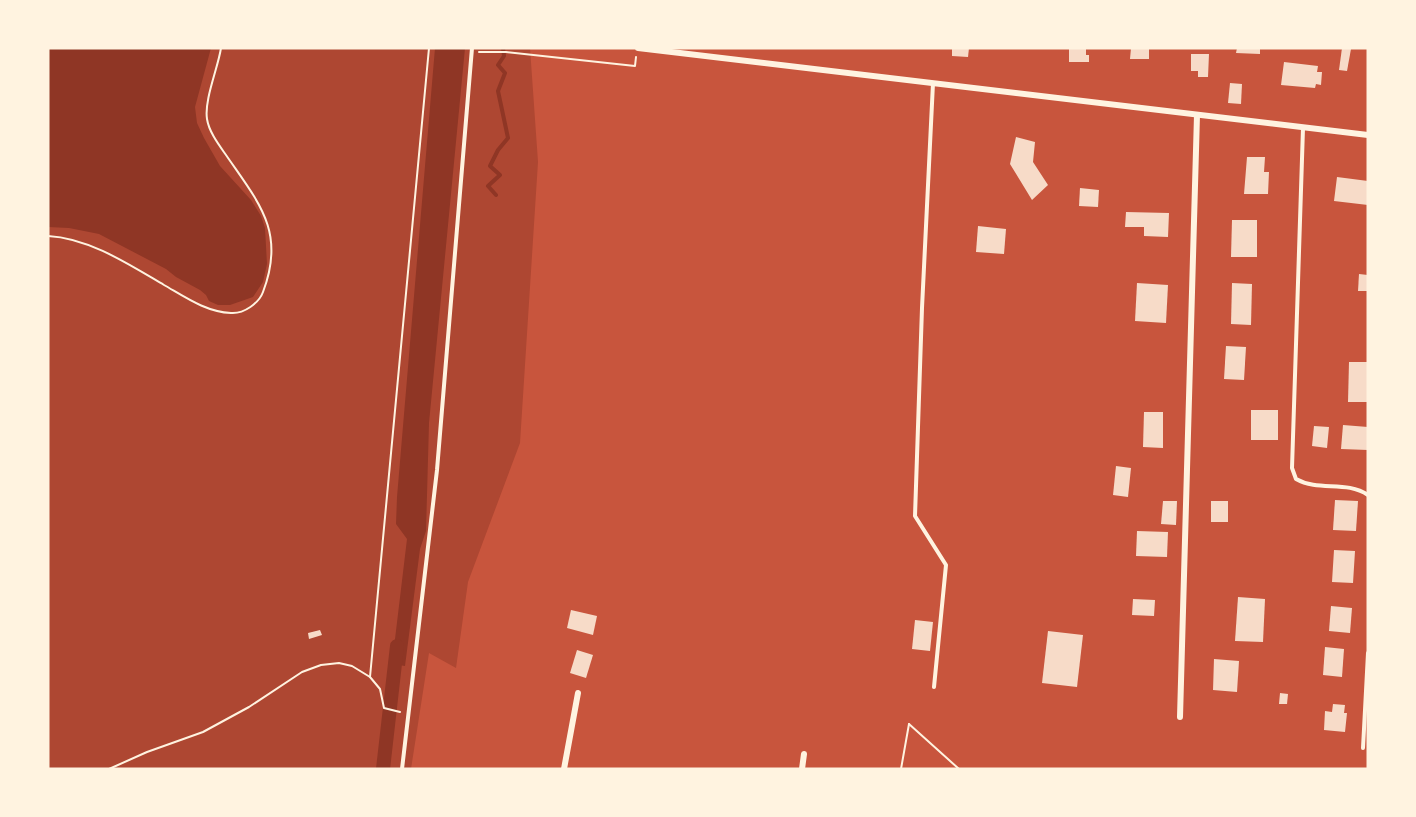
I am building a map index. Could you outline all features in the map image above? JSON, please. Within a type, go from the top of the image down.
[{"type":"street","points":[[637,48],[1368,135]]},
{"type":"street","points":[[1180,717],[1197,115]]},
{"type":"street","points":[[564,769],[578,693]]},
{"type":"street","points":[[802,769],[804,754]]},
{"type":"lane","points":[[402,769],[437,470],[472,50]]},
{"type":"lane","points":[[933,83],[915,516],[946,565],[934,687]]},
{"type":"lane","points":[[1303,127],[1292,468],[1296,479],[1306,485],[1349,487],[1368,495]]},
{"type":"lane","points":[[1363,748],[1368,653]]},
{"type":"path","points":[[48,236],[62,237],[118,259],[194,303],[215,309],[233,314],[249,308],[261,296],[271,272],[272,238],[260,205],[223,150],[207,120],[207,109],[221,48]]},
{"type":"path","points":[[370,677],[429,48]]},
{"type":"path","points":[[472,50],[634,66],[637,48]]},
{"type":"path","points":[[109,769],[147,752],[203,732],[249,707],[302,672],[321,665],[339,663],[352,666],[370,677],[380,689],[386,710],[391,710]]},
{"type":"path","points":[[901,769],[909,723],[959,769]]},
{"type":"shaded area","points":[[48,48],[530,48],[538,162],[520,443],[468,582],[456,668],[429,653],[411,769],[48,769]]},
{"type":"shaded area","points":[[53,48],[211,48],[195,107],[197,123],[220,166],[251,200],[265,228],[267,264],[263,282],[253,297],[230,305],[218,305],[209,301],[200,290],[166,269],[99,234],[69,228],[48,227],[48,50]]},
{"type":"shaded area","points":[[435,48],[465,48],[429,423],[426,531],[420,549],[405,666],[392,664],[407,539],[396,524],[397,497]]},
{"type":"building","points":[[952,48],[969,48],[968,57],[952,56]]},
{"type":"building","points":[[1069,48],[1086,48],[1089,62],[1069,62]]},
{"type":"building","points":[[1131,48],[1149,48],[1149,59],[1130,59]]},
{"type":"building","points":[[1237,48],[1260,48],[1260,54],[1236,53]]},
{"type":"building","points":[[1342,48],[1351,49],[1347,71],[1339,70]]},
{"type":"building","points":[[1191,54],[1209,54],[1208,77],[1198,77],[1198,71],[1191,71]]},
{"type":"building","points":[[1284,62],[1318,66],[1317,72],[1322,72],[1321,85],[1316,84],[1315,88],[1281,85]]},
{"type":"building","points":[[1230,83],[1242,84],[1241,104],[1228,103]]},
{"type":"building","points":[[1016,137],[1035,142],[1033,162],[1048,185],[1032,200],[1010,164]]},
{"type":"building","points":[[1247,157],[1265,157],[1264,172],[1269,172],[1268,194],[1244,194]]},
{"type":"building","points":[[1337,177],[1368,181],[1368,205],[1334,201]]},
{"type":"building","points":[[1080,188],[1099,190],[1098,207],[1079,206]]},
{"type":"building","points":[[1126,212],[1169,213],[1168,237],[1144,236],[1144,227],[1125,227]]},
{"type":"building","points":[[1232,220],[1257,220],[1257,257],[1231,257]]},
{"type":"building","points":[[978,226],[1006,229],[1004,254],[976,252]]},
{"type":"building","points":[[1359,274],[1368,275],[1368,291],[1358,291]]},
{"type":"building","points":[[1137,283],[1168,285],[1166,323],[1135,321]]},
{"type":"building","points":[[1232,283],[1252,284],[1251,325],[1231,324]]},
{"type":"building","points":[[1226,346],[1246,347],[1244,380],[1224,379]]},
{"type":"building","points":[[1349,362],[1368,362],[1368,402],[1348,402]]},
{"type":"building","points":[[1251,410],[1278,410],[1278,440],[1251,440]]},
{"type":"building","points":[[1144,412],[1163,412],[1163,448],[1143,447]]},
{"type":"building","points":[[1343,425],[1368,427],[1368,450],[1341,449]]},
{"type":"building","points":[[1314,426],[1329,427],[1327,448],[1312,446]]},
{"type":"building","points":[[1116,466],[1131,468],[1128,497],[1113,495]]},
{"type":"building","points":[[1335,500],[1358,501],[1356,531],[1333,530]]},
{"type":"building","points":[[1163,501],[1177,501],[1176,525],[1161,524]]},
{"type":"building","points":[[1211,501],[1228,501],[1228,522],[1211,522]]},
{"type":"building","points":[[1137,531],[1168,532],[1167,557],[1136,556]]},
{"type":"building","points":[[1334,550],[1355,551],[1353,583],[1332,582]]},
{"type":"building","points":[[1238,597],[1265,599],[1263,642],[1235,641]]},
{"type":"building","points":[[1133,599],[1155,600],[1154,616],[1132,615]]},
{"type":"building","points":[[1331,606],[1352,608],[1350,633],[1329,631]]},
{"type":"building","points":[[571,610],[597,616],[593,635],[567,628]]},
{"type":"building","points":[[915,620],[933,622],[930,651],[912,649]]},
{"type":"building","points":[[320,630],[322,635],[309,639],[308,633]]},
{"type":"building","points":[[1048,631],[1083,635],[1077,687],[1042,683]]},
{"type":"building","points":[[1325,647],[1344,649],[1342,677],[1323,675]]},
{"type":"building","points":[[577,650],[593,655],[586,678],[570,673]]},
{"type":"building","points":[[1214,659],[1239,661],[1237,692],[1213,690]]},
{"type":"building","points":[[1280,693],[1288,694],[1287,704],[1279,704]]},
{"type":"building","points":[[1333,704],[1345,705],[1344,713],[1347,713],[1345,732],[1324,730],[1325,711],[1332,712]]},
{"type":"waterway","points":[[496,195],[488,186],[500,175],[490,166],[498,150],[508,138],[498,91],[505,73],[498,65],[504,56],[503,48]]},
{"type":"waterway","points":[[383,769],[397,646]]}]
